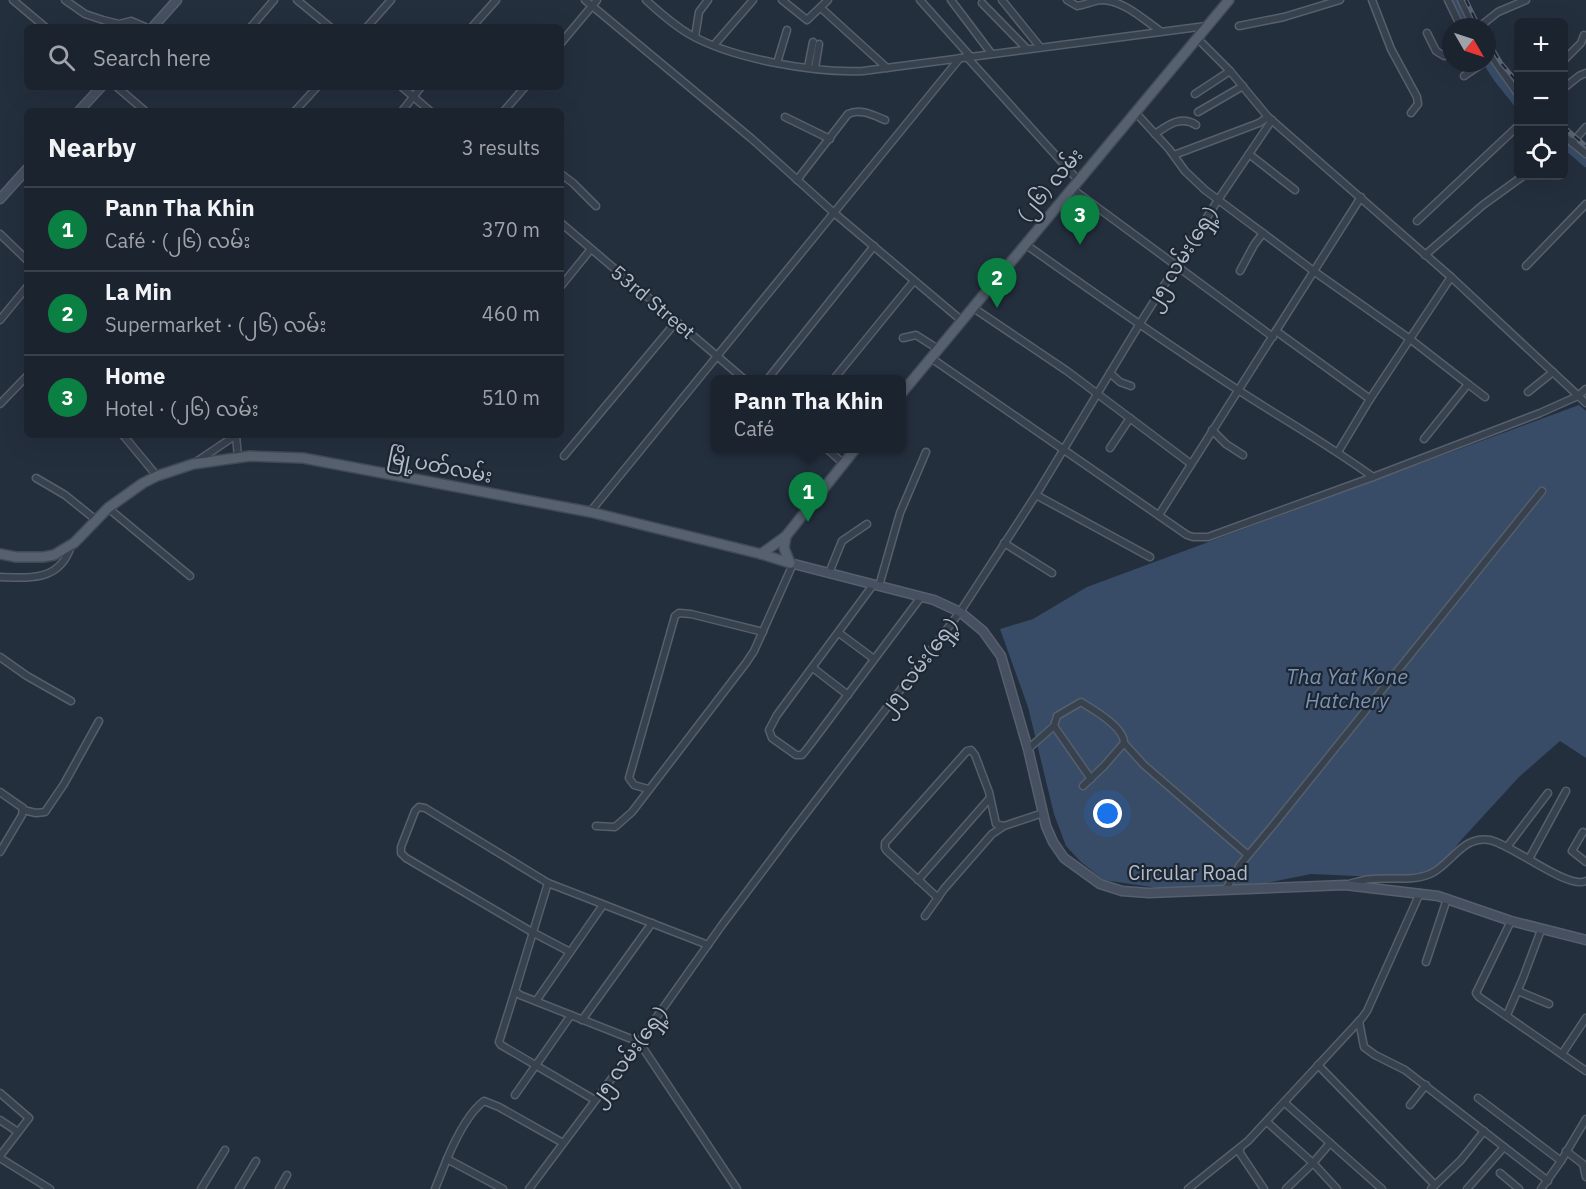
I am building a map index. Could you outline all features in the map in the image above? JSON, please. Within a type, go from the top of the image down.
[{"type":"main road","name":"(၂၆) လမ်း","points":[[906,388],[1229,0]]},
{"type":"main road","points":[[761,554],[786,536],[852,453]]},
{"type":"main road","name":"မြို့ပတ်လမ်း","points":[[0,554],[16,557],[54,555],[71,545],[123,496],[157,477],[193,464],[250,456],[303,458],[590,512],[792,563]]},
{"type":"main road","points":[[786,536],[784,549],[792,563]]},
{"type":"street","points":[[13,0],[41,24]]},
{"type":"street","points":[[65,0],[85,14],[103,20],[119,24],[131,21],[138,24]]},
{"type":"street","points":[[156,24],[177,0]]},
{"type":"street","points":[[254,24],[274,0]]},
{"type":"street","points":[[297,0],[326,24]]},
{"type":"street","points":[[370,24],[391,0]]},
{"type":"street","points":[[475,24],[496,0]]},
{"type":"street","points":[[585,0],[752,139],[913,282],[962,320]]},
{"type":"street","points":[[564,39],[597,0]]},
{"type":"street","points":[[646,0],[676,26],[714,45],[777,63],[846,72],[1206,26]]},
{"type":"street","points":[[695,37],[699,12],[708,0]]},
{"type":"street","points":[[714,45],[753,0]]},
{"type":"street","points":[[782,0],[807,20],[828,0]]},
{"type":"street","points":[[920,0],[965,57],[1078,180]]},
{"type":"street","points":[[951,0],[991,53]]},
{"type":"street","points":[[1002,0],[1040,47]]},
{"type":"street","points":[[1067,0],[1077,6],[1094,1],[1111,1],[1129,10],[1160,32]]},
{"type":"street","points":[[1239,26],[1284,17],[1340,0]]},
{"type":"street","points":[[1372,0],[1392,49],[1417,97],[1418,104],[1411,113]]},
{"type":"street","points":[[1448,0],[1457,18]]},
{"type":"street","points":[[1461,0],[1470,18]]},
{"type":"street","points":[[1490,18],[1498,12],[1526,0]]},
{"type":"street","points":[[982,3],[1027,49]]},
{"type":"street","points":[[821,8],[887,68]]},
{"type":"street","points":[[777,63],[787,30]]},
{"type":"street","points":[[1427,33],[1436,51],[1442,53]]},
{"type":"street","points":[[1568,55],[1581,43],[1584,35]]},
{"type":"street","points":[[1197,38],[1230,71],[1270,118],[1451,277],[1586,403]]},
{"type":"street","points":[[812,68],[816,43]]},
{"type":"street","points":[[590,512],[832,212],[965,57]]},
{"type":"street","points":[[1195,94],[1230,71]]},
{"type":"street","points":[[1464,76],[1470,72]]},
{"type":"street","points":[[1495,72],[1514,90]]},
{"type":"street","points":[[1568,84],[1586,73]]},
{"type":"street","points":[[1198,112],[1243,86]]},
{"type":"street","points":[[82,108],[98,90]]},
{"type":"street","points":[[120,90],[142,108]]},
{"type":"street","points":[[298,108],[314,90]]},
{"type":"street","points":[[405,90],[426,108]]},
{"type":"street","points":[[404,108],[419,90]]},
{"type":"street","points":[[507,108],[522,90]]},
{"type":"street","points":[[797,180],[852,112],[870,113],[885,120]]},
{"type":"street","points":[[1134,112],[1194,180],[1218,200],[1410,339],[1485,397]]},
{"type":"street","points":[[785,117],[830,139]]},
{"type":"street","points":[[1174,155],[1270,118]]},
{"type":"street","name":"၂၅ လမ်း(ရှေ့)","points":[[529,1189],[790,833],[960,612],[1036,495],[1062,449],[1270,118]]},
{"type":"street","points":[[1155,134],[1174,122],[1182,120],[1196,125]]},
{"type":"street","points":[[1568,140],[1586,127]]},
{"type":"street","points":[[1417,220],[1514,130]]},
{"type":"street","points":[[1568,142],[1586,154]]},
{"type":"street","points":[[1249,154],[1295,190]]},
{"type":"street","points":[[0,199],[24,172]]},
{"type":"street","points":[[564,176],[596,206]]},
{"type":"street","points":[[1425,255],[1483,205],[1517,180]]},
{"type":"street","points":[[1071,188],[1274,334],[1370,399]]},
{"type":"street","points":[[1159,515],[1361,197]]},
{"type":"street","points":[[1526,266],[1586,204]]},
{"type":"street","name":"53rd Street","points":[[564,226],[739,375]]},
{"type":"street","points":[[1240,271],[1263,233]]},
{"type":"street","points":[[0,234],[24,257]]},
{"type":"street","points":[[1024,244],[1139,325],[1338,452],[1373,477]]},
{"type":"street","points":[[771,375],[874,246]]},
{"type":"street","points":[[564,282],[591,249]]},
{"type":"street","points":[[1338,452],[1370,399],[1451,277]]},
{"type":"street","points":[[837,375],[913,282]]},
{"type":"street","points":[[0,320],[24,291]]},
{"type":"street","points":[[972,307],[1097,394],[1191,464]]},
{"type":"street","points":[[564,456],[676,322]]},
{"type":"street","points":[[903,338],[916,335],[938,349]]},
{"type":"street","points":[[931,358],[1191,537],[1208,537],[1373,477],[1540,413],[1578,396],[1586,389]]},
{"type":"street","points":[[1528,392],[1553,372]]},
{"type":"street","points":[[1110,374],[1120,382],[1131,386]]},
{"type":"street","points":[[0,404],[24,379]]},
{"type":"street","points":[[1424,439],[1468,384]]},
{"type":"street","points":[[1110,448],[1130,418]]},
{"type":"street","points":[[1212,430],[1226,444],[1243,455]]},
{"type":"street","points":[[125,438],[157,477]]},
{"type":"street","points":[[193,464],[232,438]]},
{"type":"street","points":[[236,438],[238,458]]},
{"type":"street","points":[[921,597],[802,755],[789,752],[772,738],[769,730],[777,715],[876,586],[900,513],[926,452]]},
{"type":"street","points":[[832,453],[844,464]]},
{"type":"street","points":[[36,478],[65,495],[96,520]]},
{"type":"street","points":[[1226,889],[1232,876],[1248,855],[1542,491]]},
{"type":"street","points":[[1036,495],[1150,557]]},
{"type":"street","points":[[108,508],[190,576]]},
{"type":"street","points":[[829,573],[842,541],[867,524]]},
{"type":"street","points":[[1005,543],[1052,573]]},
{"type":"street","points":[[0,577],[29,578],[54,572],[68,556],[71,545]]},
{"type":"street","points":[[596,826],[615,827],[632,812],[746,663],[763,632],[792,563]]},
{"type":"street","name":"Circular Road","points":[[792,563],[921,597],[960,612],[983,631],[1001,656],[1028,749],[1043,813],[1053,842],[1064,858],[1100,884],[1122,891],[1149,893],[1345,885],[1420,893],[1448,899],[1510,921],[1586,940]]},
{"type":"street","points":[[648,789],[634,785],[629,778],[651,695],[677,614],[691,614],[763,632]]},
{"type":"street","points":[[839,633],[874,659]]},
{"type":"street","points":[[0,657],[27,676],[71,701]]},
{"type":"street","points":[[813,668],[848,695]]},
{"type":"street","points":[[1028,749],[1054,726],[1057,716],[1081,702],[1099,712],[1123,735],[1124,743],[1144,765],[1248,855]]},
{"type":"street","points":[[23,810],[36,813],[45,812],[64,784],[99,721]]},
{"type":"street","points":[[1054,726],[1091,778]]},
{"type":"street","points":[[1083,786],[1124,743]]},
{"type":"street","points":[[938,898],[887,851],[885,843],[967,751],[971,750],[975,755],[989,792],[996,824],[1004,825]]},
{"type":"street","points":[[1529,859],[1566,791]]},
{"type":"street","points":[[0,792],[20,803],[23,808],[0,852]]},
{"type":"street","points":[[1507,847],[1548,793]]},
{"type":"street","points":[[918,880],[989,800]]},
{"type":"street","points":[[570,952],[406,858],[401,853],[415,811],[419,807],[425,808],[548,883],[708,945]]},
{"type":"street","points":[[924,916],[992,834],[1004,825],[1043,813]]},
{"type":"street","points":[[1583,832],[1572,851],[1586,862]]},
{"type":"street","points":[[1345,885],[1370,879],[1412,878],[1426,875],[1439,869],[1460,849],[1474,840],[1488,840],[1507,847],[1566,880],[1585,882]]},
{"type":"street","points":[[548,883],[499,1042],[595,1100]]},
{"type":"street","points":[[1188,1189],[1241,1148],[1285,1103],[1367,1011],[1420,893]]},
{"type":"street","points":[[1426,962],[1448,899]]},
{"type":"street","points":[[536,1001],[603,905]]},
{"type":"street","points":[[1510,921],[1476,991],[1479,997],[1586,1071]]},
{"type":"street","points":[[582,1020],[652,923]]},
{"type":"street","points":[[1507,1015],[1542,930]]},
{"type":"street","points":[[515,991],[519,995],[639,1042],[737,1189]]},
{"type":"street","points":[[1518,991],[1549,1004]]},
{"type":"street","points":[[515,1095],[571,1015]]},
{"type":"street","points":[[1562,1054],[1586,1018]]},
{"type":"street","points":[[1359,1021],[1364,1047],[1405,1070],[1426,1085],[1548,1181]]},
{"type":"street","points":[[1318,1065],[1433,1187],[1461,1160],[1484,1131]]},
{"type":"street","points":[[1410,1105],[1426,1085]]},
{"type":"street","points":[[0,1093],[29,1118],[0,1157],[50,1189]]},
{"type":"street","points":[[1478,1098],[1561,1161]]},
{"type":"street","points":[[435,1189],[465,1124],[484,1101],[563,1143]]},
{"type":"street","points":[[1285,1103],[1382,1189]]},
{"type":"street","points":[[1541,1189],[1586,1119]]},
{"type":"street","points":[[0,1120],[18,1132]]},
{"type":"street","points":[[1267,1122],[1313,1163],[1336,1189]]},
{"type":"street","points":[[1286,1189],[1330,1143]]},
{"type":"street","points":[[1467,1189],[1504,1147]]},
{"type":"street","points":[[1241,1148],[1240,1153],[1264,1189]]},
{"type":"street","points":[[201,1189],[225,1150]]},
{"type":"street","points":[[1566,1151],[1583,1164],[1586,1177]]},
{"type":"street","points":[[447,1159],[503,1189]]},
{"type":"street","points":[[239,1189],[256,1161]]},
{"type":"street","points":[[1500,1173],[1519,1189]]},
{"type":"street","points":[[279,1189],[287,1175]]},
{"type":"water","name":"Tha Yat Kone Hatchery","points":[[1579,405],[1586,411],[1586,758],[1560,741],[1519,777],[1437,869],[1417,874],[1378,877],[1311,874],[1251,886],[1201,889],[1158,888],[1104,880],[1081,862],[1066,846],[1054,814],[1028,707],[1000,629],[1033,619],[1087,587]]},
{"type":"waterway","points":[[1454,0],[1463,18]]},
{"type":"waterway","points":[[1493,72],[1514,99]]},
{"type":"waterway","points":[[1568,147],[1586,163]]},
{"type":"railway","points":[[1466,0],[1475,18]]},
{"type":"railway","points":[[1496,55],[1514,78]]},
{"type":"railway","points":[[1568,130],[1586,146]]},
{"type":"place","name":"Home","points":[[1080,245]]},
{"type":"place","name":"La Min","points":[[997,308]]},
{"type":"place","name":"Pann Tha Khin","points":[[808,522]]}]
